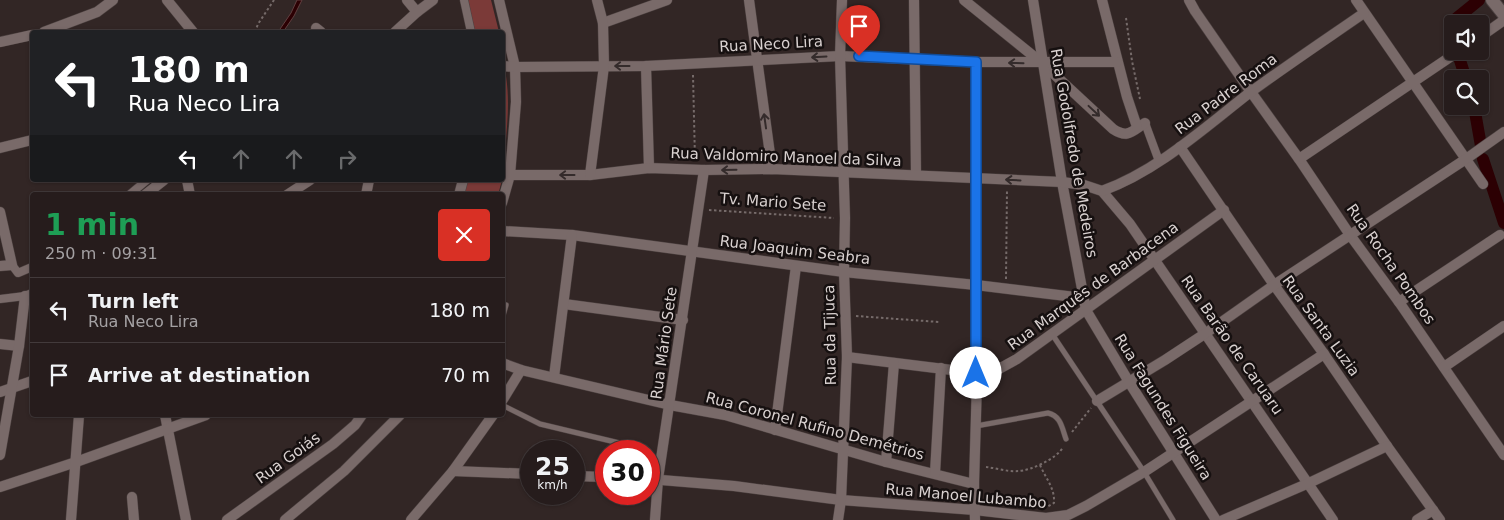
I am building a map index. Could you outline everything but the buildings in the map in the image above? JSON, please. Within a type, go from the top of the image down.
[{"type":"street","points":[[52,30],[97,12],[113,0]]},
{"type":"street","points":[[167,0],[191,30]]},
{"type":"street","points":[[407,0],[417,12]]},
{"type":"street","points":[[397,30],[433,0]]},
{"type":"street","points":[[464,0],[471,30]]},
{"type":"street","points":[[499,0],[515,67],[516,102],[510,175],[505,192]]},
{"type":"street","points":[[590,175],[604,66],[603,23],[597,0]]},
{"type":"street","points":[[603,23],[667,0]]},
{"type":"street","points":[[748,0],[772,169]]},
{"type":"street","name":"Rua da Tijuca","points":[[838,520],[841,500],[847,357],[840,56],[842,0]]},
{"type":"street","points":[[914,0],[916,175]]},
{"type":"street","points":[[964,0],[1042,63],[1113,128],[1122,134],[1126,134],[1141,125]]},
{"type":"street","name":"Rua Godolfredo de Medeiros","points":[[1033,0],[1062,182],[1086,310]]},
{"type":"street","points":[[1102,0],[1127,97],[1159,161]]},
{"type":"street","name":"Rua Rocha Pombos","points":[[1189,0],[1350,234],[1400,302],[1504,455]]},
{"type":"street","points":[[1356,0],[1482,184]]},
{"type":"street","points":[[1492,0],[1504,15]]},
{"type":"street","name":"Rua Padre Roma","points":[[1102,191],[1124,182],[1180,147],[1251,92],[1364,12]]},
{"type":"street","points":[[1489,31],[1504,20]]},
{"type":"street","points":[[0,42],[30,35]]},
{"type":"street","name":"Rua Neco Lira","points":[[505,66],[646,66],[840,56],[976,62],[1118,62]]},
{"type":"street","points":[[1299,158],[1446,60]]},
{"type":"street","points":[[975,515],[976,62]]},
{"type":"street","points":[[646,66],[649,168]]},
{"type":"street","points":[[1097,400],[1206,333],[1274,285],[1504,132]]},
{"type":"street","points":[[0,148],[30,140]]},
{"type":"street","name":"Rua Santa Luzia","points":[[1180,147],[1274,285],[1440,520]]},
{"type":"street","name":"Rua Valdomiro Manoel da Silva","points":[[510,175],[590,175],[649,168],[700,170],[772,169],[1062,182],[1084,185],[1102,191]]},
{"type":"street","name":"Rua Mário Sete","points":[[660,451],[670,405],[699,209],[700,170]]},
{"type":"street","points":[[133,192],[145,182]]},
{"type":"street","points":[[149,192],[161,182]]},
{"type":"street","points":[[292,192],[307,182]]},
{"type":"street","name":"Rua Barão de Caruaru","points":[[1102,191],[1130,224],[1334,520]]},
{"type":"street","name":"Rua Marquês de Barbacena","points":[[976,377],[1017,360],[1224,210]]},
{"type":"street","points":[[0,212],[12,265],[18,273],[30,268]]},
{"type":"street","name":"Rua Joaquim Seabra","points":[[505,231],[572,235],[844,272],[1083,298]]},
{"type":"street","points":[[554,377],[572,235]]},
{"type":"street","points":[[1400,302],[1500,235]]},
{"type":"street","points":[[0,266],[12,265]]},
{"type":"street","points":[[775,430],[796,266]]},
{"type":"street","points":[[0,299],[28,295],[0,455]]},
{"type":"street","points":[[564,304],[683,320]]},
{"type":"street","name":"Rua Fagundes Figueira","points":[[1086,310],[1216,520]]},
{"type":"street","points":[[1444,367],[1504,326]]},
{"type":"street","points":[[0,344],[19,346]]},
{"type":"street","name":"Rua Manoel Lubambo","points":[[660,480],[734,486],[975,515],[1046,518],[1068,514],[1144,472],[1324,354]]},
{"type":"street","points":[[847,357],[941,368],[976,377]]},
{"type":"street","points":[[886,462],[894,363]]},
{"type":"street","name":"Rua Coronel Rufino Demétrios","points":[[505,364],[520,370],[670,405],[725,415],[886,462],[974,484]]},
{"type":"street","points":[[935,473],[941,368]]},
{"type":"street","points":[[505,398],[520,370]]},
{"type":"street","points":[[0,392],[30,382]]},
{"type":"street","points":[[71,520],[79,417]]},
{"type":"street","points":[[165,417],[186,520]]},
{"type":"street","points":[[0,486],[76,462],[200,417]]},
{"type":"street","name":"Rua Goiás","points":[[227,520],[334,444],[355,425],[361,417]]},
{"type":"street","points":[[285,520],[344,471],[398,417]]},
{"type":"street","points":[[411,520],[453,471],[492,417]]},
{"type":"street","points":[[1223,520],[1310,483],[1387,446]]},
{"type":"street","points":[[453,471],[520,474]]},
{"type":"street","points":[[132,496],[134,520]]},
{"type":"street","name":"Rua Mário Sete","points":[[654,505],[654,520]]},
{"type":"street","points":[[1417,520],[1433,510]]},
{"type":"lane","points":[[1052,334],[1144,472],[1173,520]]},
{"type":"lane","points":[[505,405],[540,424],[610,440]]},
{"type":"lane","points":[[976,426],[1048,413],[1055,415],[1060,420],[1066,439]]},
{"type":"path","points":[[256,30],[274,0]]},
{"type":"path","points":[[1126,18],[1141,125]]},
{"type":"path","points":[[693,63],[700,170]]},
{"type":"path","points":[[1005,289],[1007,180]]},
{"type":"path","name":"Tv. Mario Sete","points":[[699,209],[845,218]]},
{"type":"path","points":[[846,316],[939,322]]},
{"type":"path","points":[[975,465],[1019,471],[1040,465],[1061,451],[1066,439],[1097,400]]},
{"type":"path","points":[[1040,465],[1055,493],[1054,503],[1046,507],[1046,518]]},
{"type":"shaded area","points":[[297,0],[302,0],[284,30],[279,30]]},
{"type":"shaded area","points":[[467,0],[491,0],[498,30],[474,30]]},
{"type":"shaded area","points":[[505,75],[508,100],[505,150]]},
{"type":"shaded area","points":[[467,182],[501,182],[499,192],[465,192]]},
{"type":"waterway","points":[[1461,15],[1479,0]]},
{"type":"waterway","points":[[1460,60],[1463,70]]},
{"type":"waterway","points":[[1476,115],[1481,146]]},
{"type":"waterway","points":[[1483,159],[1504,223]]},
{"type":"route","points":[[859,56],[976,62],[976,373]]}]
